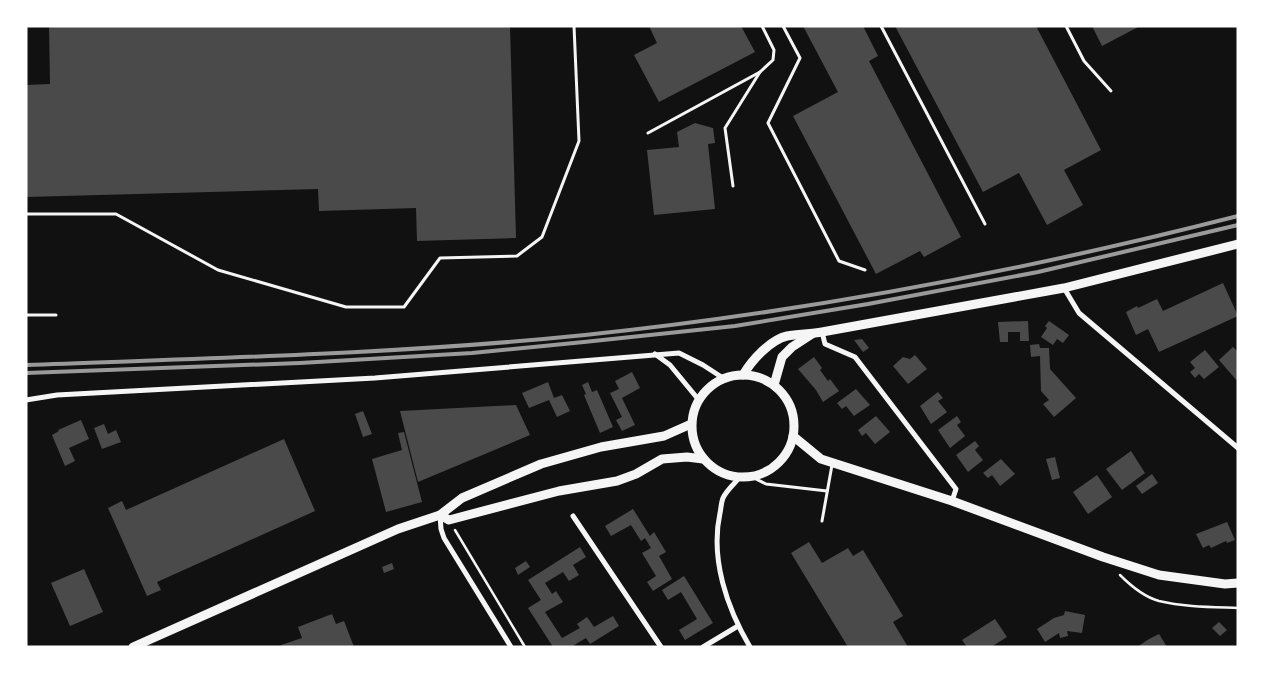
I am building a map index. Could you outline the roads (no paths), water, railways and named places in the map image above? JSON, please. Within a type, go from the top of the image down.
[{"type":"main road","points":[[743,375],[761,352],[785,336],[818,332],[1064,288],[1238,244]]},
{"type":"main road","points":[[774,385],[782,357],[792,346],[818,332]]},
{"type":"main road","points":[[743,375],[755,376],[774,385],[787,400],[792,412],[794,425],[793,436],[781,460],[770,469],[750,476],[740,477],[718,471],[704,459],[695,445],[691,424],[698,399],[708,388],[723,378],[743,375]]},
{"type":"main road","points":[[133,647],[390,533],[440,514],[462,498],[541,464],[601,446],[664,436],[691,424]]},
{"type":"main road","points":[[793,436],[816,455],[833,462],[952,501],[1082,550],[1159,575],[1225,584],[1238,583]]},
{"type":"main road","points":[[440,514],[449,520],[558,491],[617,481],[636,474],[662,459],[704,459]]},
{"type":"street","points":[[1064,288],[1079,313],[1238,448]]},
{"type":"street","points":[[818,332],[825,344],[856,357],[956,489],[952,501]]},
{"type":"street","points":[[26,400],[66,395],[375,378],[679,353],[723,378]]},
{"type":"street","points":[[655,354],[670,365],[698,399]]},
{"type":"street","points":[[740,477],[723,498],[717,526],[717,552],[726,595],[738,626],[750,647]]},
{"type":"street","points":[[440,514],[444,538],[511,647]]},
{"type":"street","points":[[573,516],[661,647]]},
{"type":"street","points":[[703,647],[738,626]]},
{"type":"lane","points":[[26,214],[116,214],[218,270],[346,307],[404,307],[440,258],[517,256],[542,237],[579,141],[574,26]]},
{"type":"lane","points":[[733,186],[725,128],[760,72],[772,60],[774,50],[762,26]]},
{"type":"lane","points":[[783,26],[800,58],[768,123],[839,261],[865,270]]},
{"type":"lane","points":[[881,26],[984,224]]},
{"type":"lane","points":[[1066,26],[1084,61],[1111,91]]},
{"type":"lane","points":[[648,133],[760,72]]},
{"type":"lane","points":[[26,315],[56,315]]},
{"type":"lane","points":[[822,521],[833,462]]},
{"type":"lane","points":[[750,476],[766,484],[827,491]]},
{"type":"railway","points":[[26,365],[445,347],[667,326],[913,288],[1076,255],[1238,216]]},
{"type":"railway","points":[[26,373],[300,363],[472,353],[735,326],[868,304],[1038,272],[1238,225]]}]
